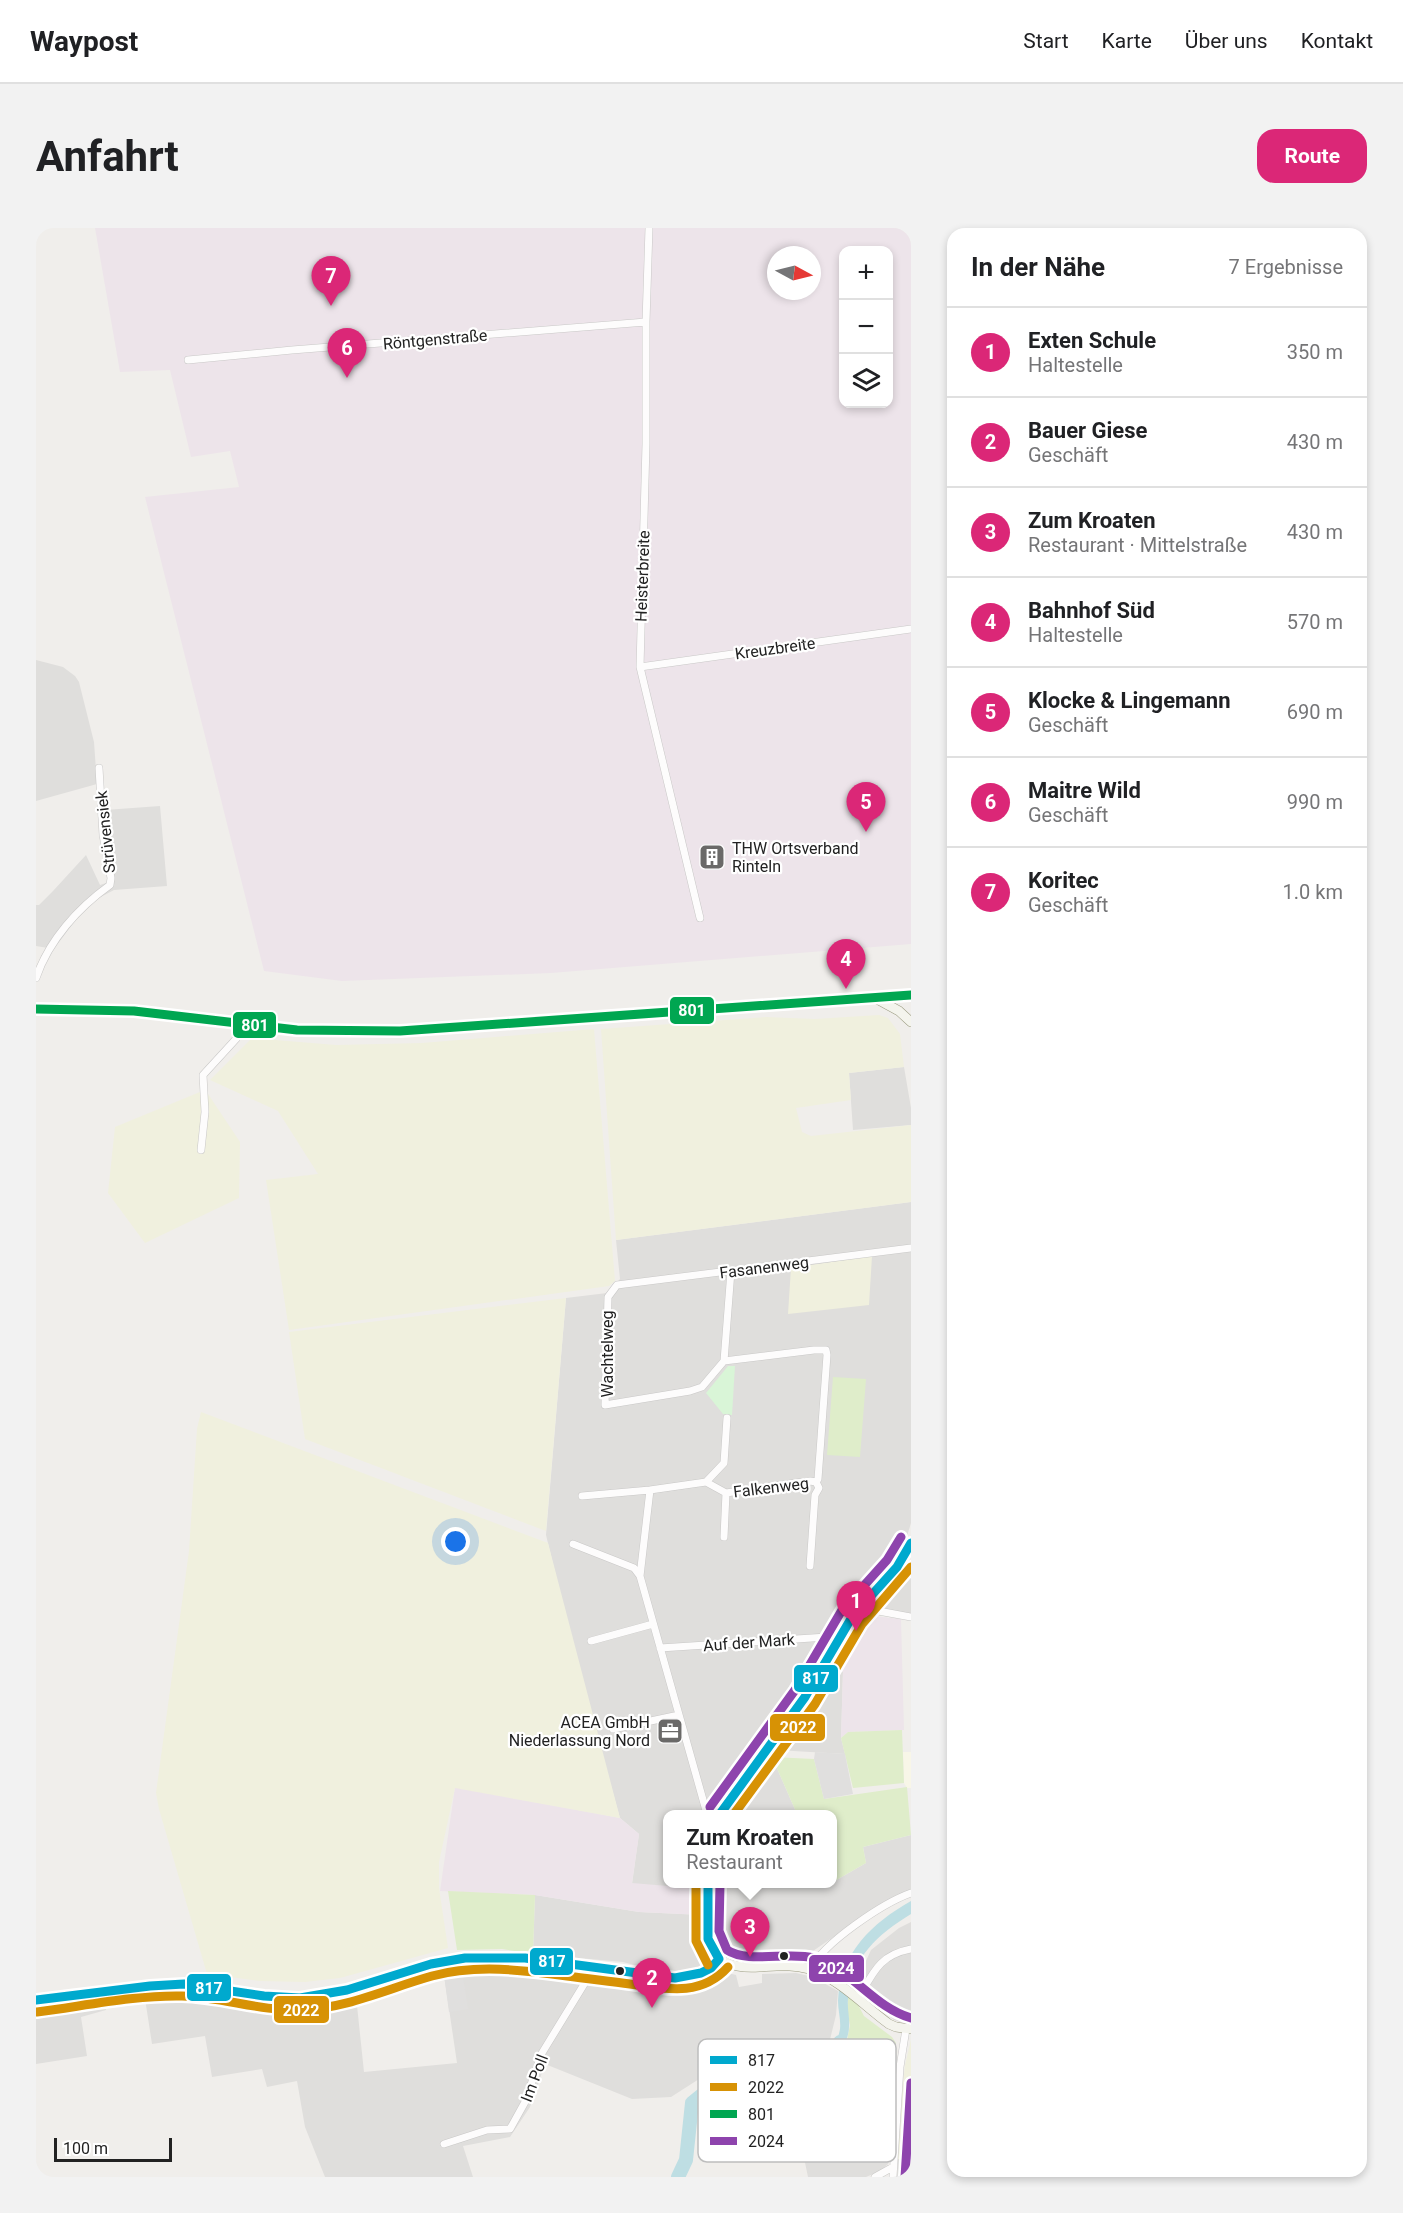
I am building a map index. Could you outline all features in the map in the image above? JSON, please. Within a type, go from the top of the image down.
[{"type":"main road","points":[[36,1010],[134,1011],[240,1024],[344,1032],[400,1031],[911,995]]},
{"type":"main road","points":[[874,998],[899,1011],[911,1022]]},
{"type":"main road","points":[[724,1810],[805,1697],[852,1617],[897,1567],[911,1543]]},
{"type":"main road","points":[[708,1888],[708,1940],[719,1959],[725,1964],[735,1967],[795,1966],[811,1970],[858,1998],[889,2024],[908,2029]]},
{"type":"main road","points":[[36,2000],[184,1984],[264,1996],[300,1998],[347,1990],[431,1964],[465,1958],[525,1958],[675,1978],[701,1973],[711,1968],[719,1959]]},
{"type":"street","name":"Heisterbreite","points":[[649,228],[640,667],[700,918]]},
{"type":"street","name":"Röntgenstraße","points":[[188,360],[646,322]]},
{"type":"street","name":"Kreuzbreite","points":[[640,667],[911,629]]},
{"type":"street","name":"Strüvensiek","points":[[36,978],[48,951],[72,919],[110,885],[111,878],[101,810],[99,768]]},
{"type":"street","points":[[201,1150],[205,1112],[203,1075],[236,1040],[240,1024]]},
{"type":"street","name":"Fasanenweg","points":[[617,1285],[911,1248]]},
{"type":"street","points":[[724,1361],[731,1271]]},
{"type":"street","name":"Wachtelweg","points":[[617,1285],[608,1297],[605,1405],[702,1388],[724,1361]]},
{"type":"street","name":"Falkenweg","points":[[724,1361],[814,1350],[825,1350],[827,1354],[816,1482],[819,1488],[815,1495],[810,1566]]},
{"type":"street","name":"Falkenweg","points":[[727,1418],[724,1463],[706,1482],[726,1493],[816,1482]]},
{"type":"street","points":[[582,1496],[706,1482]]},
{"type":"street","points":[[640,1576],[650,1490]]},
{"type":"street","name":"Falkenweg","points":[[724,1537],[726,1493]]},
{"type":"street","points":[[573,1544],[634,1568],[640,1576],[706,1810]]},
{"type":"street","points":[[865,1603],[873,1610],[911,1617]]},
{"type":"street","points":[[591,1641],[653,1624]]},
{"type":"street","name":"Auf der Mark","points":[[660,1648],[827,1637],[836,1641]]},
{"type":"street","points":[[613,1729],[680,1714]]},
{"type":"street","points":[[811,1970],[815,1959],[830,1944],[885,1905],[911,1893]]},
{"type":"street","points":[[858,1998],[883,1960],[897,1951],[911,1948]]},
{"type":"street","name":"Im Poll","points":[[444,2144],[487,2130],[510,2129],[525,2102],[542,2053],[594,1968]]},
{"type":"street","points":[[896,2124],[900,2067],[908,2029]]},
{"type":"street","points":[[893,2162],[893,2177]]},
{"type":"street","points":[[875,2177],[893,2167]]},
{"type":"shaded area","points":[[95,228],[911,228],[911,944],[551,973],[342,981],[264,971],[145,497],[239,487],[230,451],[191,457],[170,370],[120,372]]},
{"type":"shaded area","points":[[36,660],[63,667],[79,682],[94,742],[97,784],[36,801]]},
{"type":"shaded area","points":[[160,806],[167,886],[114,890],[95,900],[74,922],[54,949],[36,946],[36,905],[39,905],[53,891],[86,855],[100,885],[115,880],[109,851],[105,810]]},
{"type":"shaded area","points":[[904,1067],[911,1108],[911,1125],[853,1130],[849,1073]]},
{"type":"shaded area","points":[[911,1202],[911,1523],[907,1536],[894,1561],[835,1630],[813,1674],[716,1810],[663,1810],[663,1886],[632,1884],[639,1834],[620,1818],[582,1683],[546,1535],[566,1298],[607,1293],[620,1279],[616,1240]]},
{"type":"shaded area","points":[[911,1560],[911,1614],[879,1608],[878,1602],[904,1572]]},
{"type":"shaded area","points":[[873,1616],[901,1619],[904,1730],[848,1732],[841,1738],[843,1672],[831,1672],[840,1653],[862,1621]]},
{"type":"shaded area","points":[[843,1671],[841,1738],[845,1754],[776,1750],[831,1672]]},
{"type":"shaded area","points":[[815,1752],[845,1754],[853,1794],[824,1799],[814,1759]]},
{"type":"shaded area","points":[[903,1752],[911,1752],[911,1788],[907,1788],[904,1783]]},
{"type":"shaded area","points":[[772,1757],[795,1810],[734,1810]]},
{"type":"shaded area","points":[[455,1787],[620,1818],[639,1834],[632,1883],[663,1886],[663,1888],[703,1889],[703,1915],[639,1912],[535,1895],[440,1891]]},
{"type":"shaded area","points":[[911,1835],[911,1889],[873,1910],[810,1953],[794,1960],[738,1962],[730,1959],[721,1948],[717,1941],[716,1930],[717,1888],[837,1888],[837,1880],[866,1863],[863,1847]]},
{"type":"shaded area","points":[[535,1895],[639,1912],[703,1915],[706,1956],[701,1966],[697,1968],[669,1972],[623,1962],[533,1954]]},
{"type":"shaded area","points":[[911,1922],[911,2025],[894,2020],[867,1997],[859,1976],[871,1950],[899,1928]]},
{"type":"shaded area","points":[[490,1961],[511,1961],[670,1987],[700,1982],[714,1975],[728,1973],[736,1975],[739,1987],[762,1983],[762,1974],[796,1973],[813,1977],[838,1991],[836,2015],[830,2039],[698,2039],[698,2080],[671,2097],[632,2099],[545,2064],[530,2107],[510,2137],[463,2146],[473,2177],[325,2177],[305,2127],[297,2081],[267,2087],[262,2069],[212,2077],[205,2036],[152,2044],[144,1992],[295,2002],[356,1996],[364,2072],[457,2063],[443,1968]]},
{"type":"shaded area","points":[[461,1964],[468,2009],[449,2012],[443,1968]]},
{"type":"shaded area","points":[[106,1996],[106,2010],[81,2017],[87,2056],[36,2064],[36,2004]]},
{"type":"shaded area","points":[[898,2159],[911,2160],[911,2177],[897,2177]]},
{"type":"shaded area","points":[[805,2162],[889,2162],[880,2171],[866,2177],[808,2177]]},
{"type":"green space","points":[[879,1015],[888,1018],[900,1034],[904,1067],[849,1073],[851,1100],[796,1108],[802,1132],[811,1136],[911,1125],[911,1202],[616,1240],[601,1029],[766,1017],[815,1019]]},
{"type":"green space","points":[[594,1029],[615,1281],[609,1286],[289,1330],[266,1180],[318,1174],[278,1111],[210,1080],[250,1040],[336,1045],[422,1043]]},
{"type":"green space","points":[[200,1092],[208,1094],[240,1142],[239,1198],[145,1243],[108,1193],[115,1127]]},
{"type":"green space","points":[[872,1256],[869,1305],[788,1314],[791,1268]]},
{"type":"green space","points":[[566,1298],[546,1531],[305,1439],[289,1332]]},
{"type":"green space","points":[[728,1366],[735,1366],[732,1415],[723,1414],[706,1393]]},
{"type":"green space","points":[[833,1377],[866,1379],[860,1457],[827,1455]]},
{"type":"green space","points":[[201,1412],[548,1543],[620,1818],[455,1788],[439,1862],[439,1888],[448,1948],[340,1978],[305,1982],[259,1981],[207,1974],[156,1793],[189,1551],[197,1429]]},
{"type":"green space","points":[[902,1730],[904,1783],[853,1788],[841,1738],[848,1732]]},
{"type":"green space","points":[[772,1757],[814,1759],[824,1799],[907,1787],[911,1835],[863,1847],[866,1863],[837,1880],[837,1810],[795,1810]]},
{"type":"green space","points":[[448,1891],[535,1895],[533,1954],[502,1949],[457,1950]]},
{"type":"green space","points":[[848,1996],[856,2001],[864,2016],[893,2039],[847,2039],[850,2025],[847,2011]]},
{"type":"green space","points":[[911,2040],[911,2160],[898,2159],[905,2065]]},
{"type":"water","points":[[911,1901],[911,1914],[877,1939],[861,1959],[850,1984],[848,2036],[846,2039],[837,2039],[840,2029],[838,2001],[845,1968],[861,1941],[883,1919]]},
{"type":"waterway","points":[[678,2177],[686,2160],[692,2103],[698,2098]]},
{"type":"transit line","name":"801","points":[[36,1009],[134,1011],[297,1030],[400,1031],[911,995]]},
{"type":"transit line","name":"2024","points":[[710,1807],[795,1690],[842,1610],[887,1560],[901,1537]]},
{"type":"transit line","name":"817","points":[[723,1810],[805,1697],[852,1617],[897,1567],[911,1543]]},
{"type":"transit line","name":"2022","points":[[737,1810],[815,1704],[862,1624],[911,1567]]},
{"type":"transit line","name":"2022","points":[[696,1888],[696,1941],[708,1965]]},
{"type":"transit line","name":"817","points":[[708,1888],[708,1939],[719,1959]]},
{"type":"transit line","name":"2024","points":[[720,1888],[719,1931],[727,1950],[736,1954],[757,1957],[804,1956],[828,1963],[885,2006],[911,2018]]},
{"type":"transit line","name":"817","points":[[36,2000],[184,1984],[264,1996],[300,1998],[347,1990],[431,1964],[465,1958],[525,1958],[675,1978],[701,1973],[711,1968],[719,1959]]},
{"type":"transit line","name":"2022","points":[[37,2012],[164,1996],[197,1997],[285,2010],[317,2009],[350,2002],[432,1976],[482,1969],[534,1972],[657,1988],[682,1989],[706,1983],[718,1977],[728,1967]]},
{"type":"transit line","name":"2024","points":[[905,2177],[911,2083]]},
{"type":"place","name":"Koritec","points":[[331,306]]},
{"type":"place","name":"Maitre Wild","points":[[347,378]]},
{"type":"place","name":"Klocke & Lingemann","points":[[866,832]]},
{"type":"place","name":"THW Ortsverband Rinteln","points":[[712,857]]},
{"type":"place","name":"Bahnhof Süd","points":[[846,989]]},
{"type":"place","name":"Exten Schule","points":[[856,1631]]},
{"type":"place","name":"ACEA GmbH Niederlassung Nord","points":[[670,1731]]},
{"type":"place","name":"Zum Kroaten","points":[[750,1957]]},
{"type":"place","name":"Bauer Giese","points":[[652,2008]]}]
